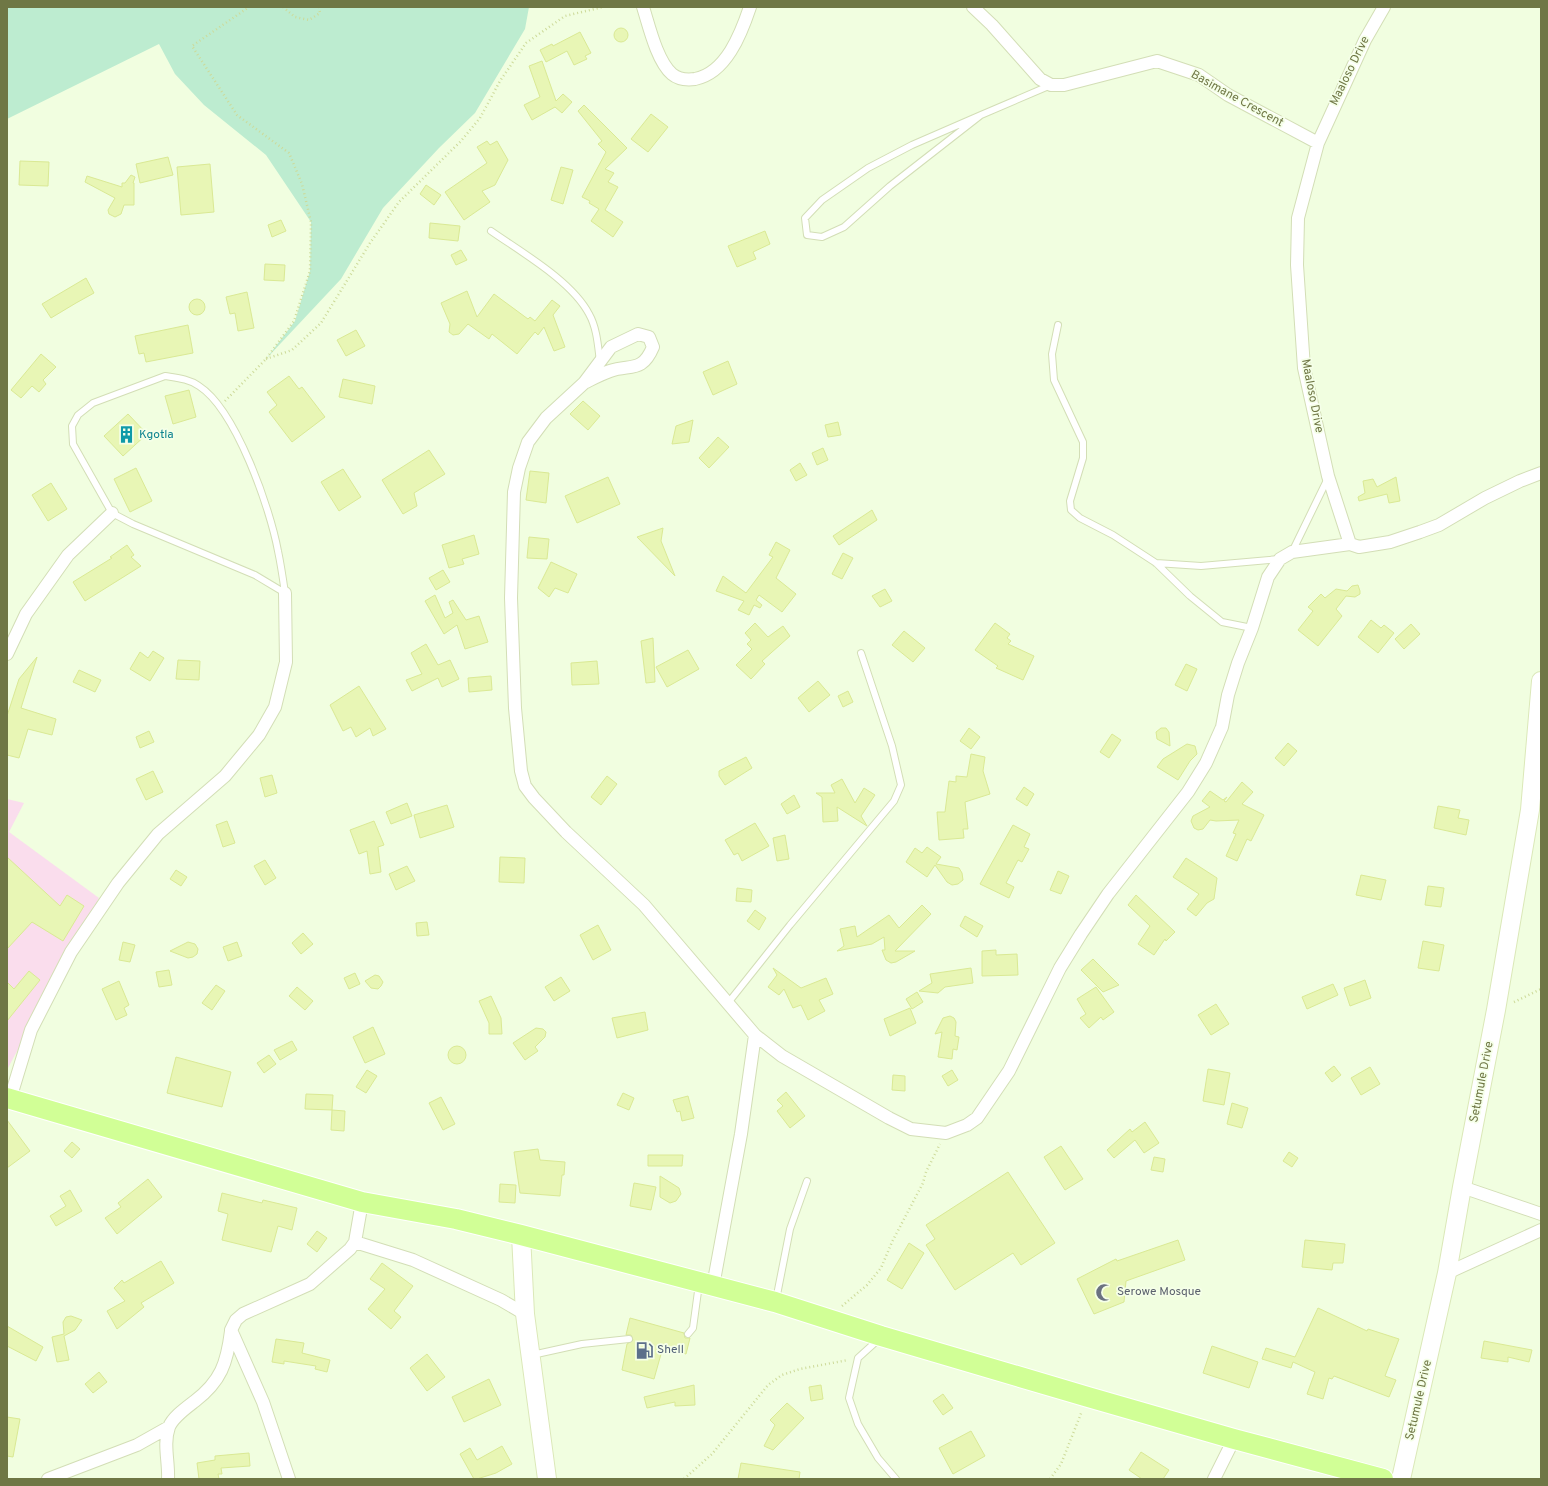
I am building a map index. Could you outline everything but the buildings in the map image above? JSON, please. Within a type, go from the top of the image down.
[{"type":"main road","points":[[9,1098],[362,1202],[456,1219],[775,1302],[881,1336],[1088,1397],[1234,1439],[1383,1479]]},
{"type":"street","points":[[643,7],[661,58],[672,74],[686,80],[704,77],[721,63],[742,32],[750,7]]},
{"type":"street","points":[[973,7],[992,25],[1040,79],[1051,85]]},
{"type":"street","name":"Maaloso Drive","points":[[1350,544],[1328,476],[1304,368],[1297,265],[1298,218],[1318,143],[1365,40],[1384,7]]},
{"type":"street","name":"Basimane Crescent","points":[[1051,85],[1064,85],[1157,61],[1199,75],[1228,95],[1318,143]]},
{"type":"street","points":[[584,383],[611,370],[632,368],[648,360],[653,347],[649,337],[638,334],[611,347],[584,383],[546,418],[528,442],[519,468],[514,492],[511,598],[514,708],[520,771],[525,786],[534,798],[566,832],[644,905],[755,1035],[782,1056],[889,1118],[911,1129],[946,1133],[967,1125],[977,1118],[990,1100],[1009,1071],[1060,968],[1081,934],[1108,894],[1171,815],[1199,774],[1222,727],[1228,695],[1238,663],[1252,628],[1268,577],[1280,559],[1292,552],[1350,544],[1359,547],[1390,542],[1439,525],[1499,491],[1541,473]]},
{"type":"street","points":[[7,654],[26,614],[64,561],[112,513]]},
{"type":"street","points":[[9,1098],[31,1030],[72,952],[118,883],[158,834],[225,776],[259,735],[275,707],[286,662],[285,593]]},
{"type":"street","name":"Setumule Drive","points":[[1401,1479],[1447,1273],[1496,1010],[1530,810],[1541,681]]},
{"type":"street","points":[[706,1284],[741,1134],[755,1035]]},
{"type":"street","points":[[1462,1187],[1541,1214]]},
{"type":"street","points":[[48,1479],[136,1445],[169,1427],[182,1411],[215,1383],[228,1356],[231,1330],[236,1320],[243,1314],[310,1284],[350,1250],[354,1242],[362,1202]]},
{"type":"street","points":[[1447,1273],[1541,1230]]},
{"type":"street","points":[[521,1235],[525,1314],[547,1479]]},
{"type":"street","points":[[354,1242],[413,1260],[501,1300],[525,1314]]},
{"type":"street","points":[[231,1330],[263,1402],[289,1479]]},
{"type":"street","points":[[168,1479],[166,1450],[169,1427]]},
{"type":"street","points":[[1214,1479],[1234,1439]]},
{"type":"lane","points":[[981,115],[890,186],[844,227],[822,238],[807,235],[805,218],[822,200],[868,168],[981,115],[1051,85]]},
{"type":"lane","points":[[491,231],[540,265],[573,292],[591,319],[595,330],[600,363]]},
{"type":"lane","points":[[1058,325],[1052,354],[1054,380],[1083,442],[1083,458],[1070,501],[1071,510],[1080,518],[1113,535],[1156,563],[1190,596],[1222,622],[1252,628]]},
{"type":"lane","points":[[165,376],[186,379],[200,386],[221,406],[247,453],[278,549],[285,593],[255,575],[133,524],[112,513],[73,444],[72,426],[78,415],[93,403],[165,376]]},
{"type":"lane","points":[[1292,552],[1328,476]]},
{"type":"lane","points":[[1156,563],[1201,566],[1280,559]]},
{"type":"lane","points":[[728,1003],[790,925],[894,801],[901,785],[892,746],[861,653]]},
{"type":"lane","points":[[775,1302],[790,1229],[807,1181]]},
{"type":"lane","points":[[688,1334],[693,1328],[706,1284]]},
{"type":"lane","points":[[881,1336],[858,1358],[848,1398],[858,1424],[878,1458],[896,1479]]},
{"type":"lane","points":[[530,1355],[582,1344],[629,1339]]},
{"type":"path","points":[[221,406],[266,359],[294,321],[310,271],[311,222],[302,184],[289,153],[237,115],[192,46],[248,7]]},
{"type":"path","points":[[284,7],[295,17],[309,20],[320,13],[319,7]]},
{"type":"path","points":[[266,359],[292,350],[320,323],[370,243],[399,202],[461,141],[480,118],[500,81],[526,42],[565,16],[603,7]]},
{"type":"path","points":[[1496,1010],[1541,989]]},
{"type":"path","points":[[829,1319],[851,1297],[867,1285],[880,1268],[923,1183],[926,1172],[946,1133]]},
{"type":"path","points":[[684,1479],[712,1454],[768,1385],[782,1375],[800,1369],[858,1358]]},
{"type":"path","points":[[1050,1479],[1061,1464],[1088,1397]]},
{"type":"shaded area","points":[[7,799],[24,803],[9,832],[99,898],[8,1068]]},
{"type":"green space","points":[[7,7],[529,7],[525,29],[475,113],[439,148],[383,208],[341,279],[266,359],[295,321],[310,271],[311,222],[266,155],[204,105],[175,74],[159,44],[7,119]]},
{"type":"place","name":"Kgotla","points":[[126,435]]},
{"type":"place","name":"Serowe Mosque","points":[[1104,1292]]},
{"type":"place","name":"Shell","points":[[644,1350]]}]
